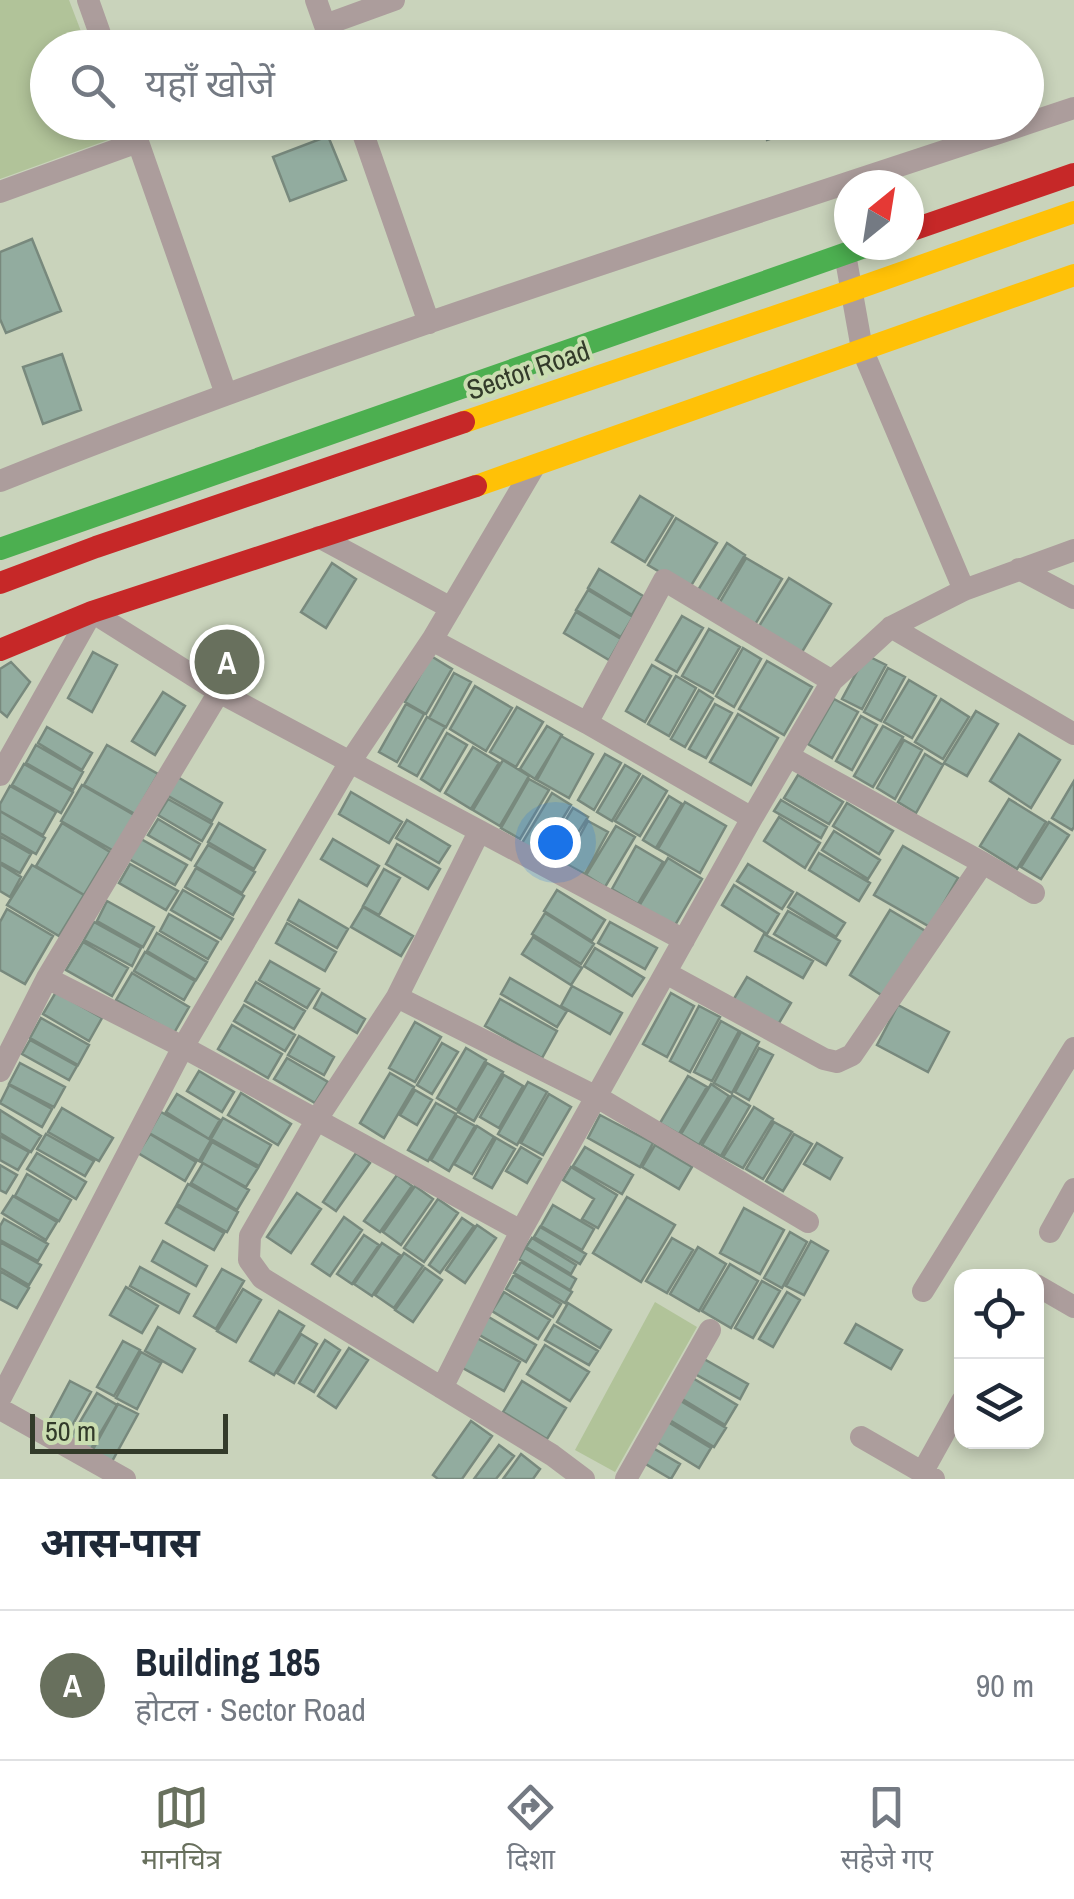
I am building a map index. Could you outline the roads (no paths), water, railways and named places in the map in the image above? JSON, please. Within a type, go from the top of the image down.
[{"type":"main road","points":[[924,226],[1074,174]]},
{"type":"main road","name":"Sector Road","points":[[0,583],[1074,212]]},
{"type":"main road","name":"Sector Road","points":[[0,549],[834,257]]},
{"type":"main road","points":[[0,650],[92,612],[534,467],[1074,275]]},
{"type":"street","points":[[88,0],[99,30]]},
{"type":"street","points":[[316,0],[327,30]]},
{"type":"street","points":[[325,25],[394,0]]},
{"type":"street","points":[[1044,118],[1074,108]]},
{"type":"street","points":[[0,192],[117,140]]},
{"type":"street","points":[[138,140],[226,394]]},
{"type":"street","points":[[365,140],[430,323]]},
{"type":"street","points":[[0,480],[226,394],[430,323],[978,140]]},
{"type":"street","points":[[845,260],[862,349],[964,590]]},
{"type":"street","points":[[0,1398],[183,1047],[350,762],[432,640],[534,467]]},
{"type":"street","points":[[318,537],[451,608]]},
{"type":"street","points":[[442,1388],[522,1231],[832,681],[891,627],[964,590],[1074,550]]},
{"type":"street","points":[[1019,569],[1074,598]]},
{"type":"street","points":[[588,723],[664,580],[832,681]]},
{"type":"street","points":[[0,775],[92,612],[220,692],[684,940]]},
{"type":"street","points":[[891,627],[1074,734]]},
{"type":"street","points":[[432,640],[588,723],[752,818]]},
{"type":"street","points":[[0,1071],[46,978],[220,692]]},
{"type":"street","points":[[788,756],[1034,894]]},
{"type":"street","points":[[479,832],[397,997],[317,1119],[250,1236],[249,1260],[262,1278],[552,1455],[584,1479]]},
{"type":"street","points":[[666,973],[824,1059],[838,1062],[852,1056],[983,863]]},
{"type":"street","points":[[46,978],[183,1047],[522,1231]]},
{"type":"street","points":[[397,997],[597,1098],[808,1222]]},
{"type":"street","points":[[923,1291],[1074,1048]]},
{"type":"street","points":[[1050,1232],[1074,1189]]},
{"type":"street","points":[[1044,1290],[1074,1307]]},
{"type":"street","points":[[626,1479],[710,1330]]},
{"type":"street","points":[[0,1409],[125,1479]]},
{"type":"street","points":[[861,1437],[928,1476],[954,1419]]},
{"type":"place","name":"Building 185","points":[[227,662]]}]
